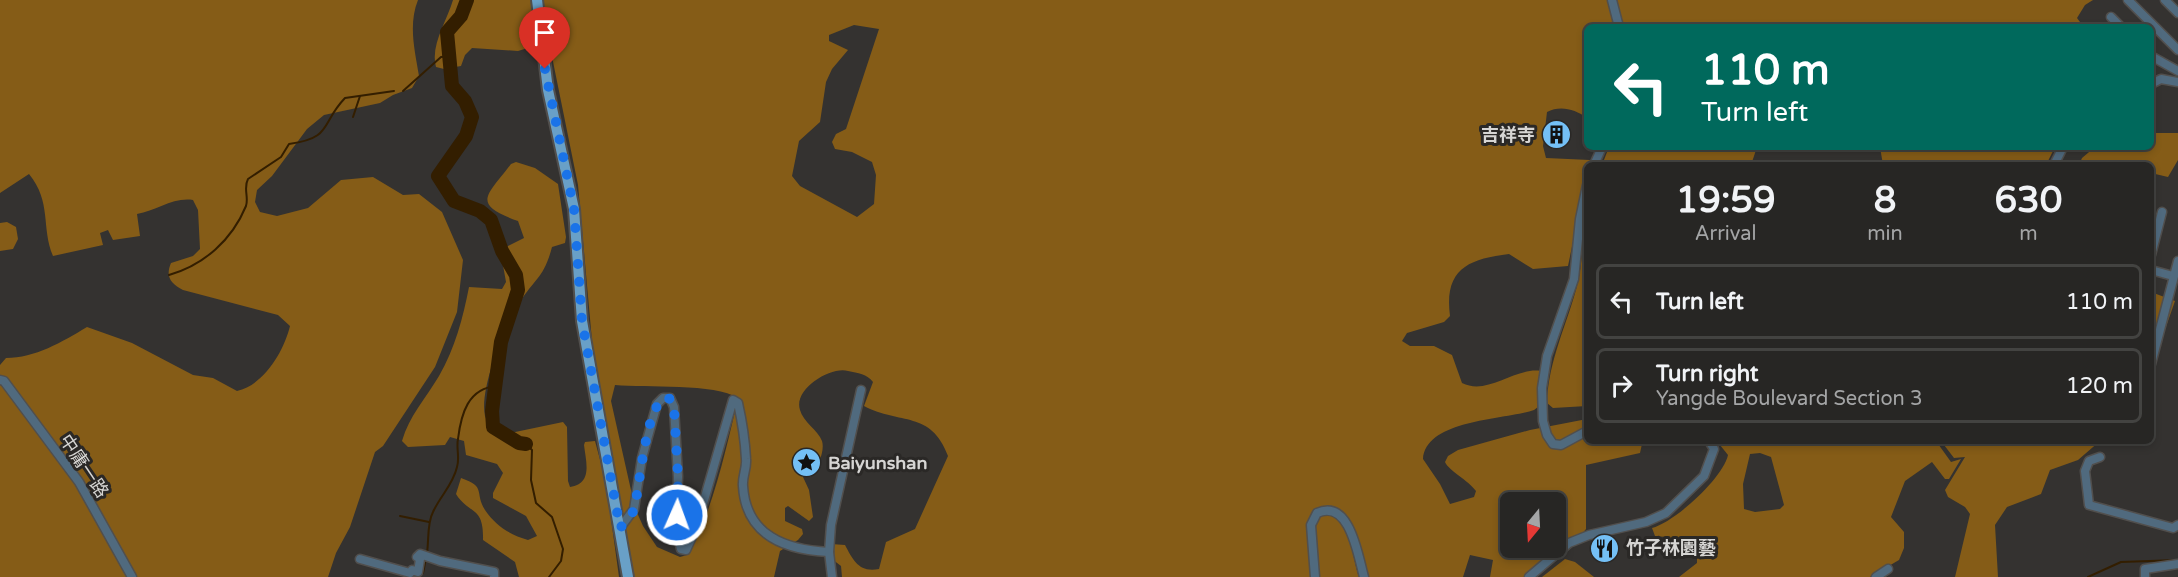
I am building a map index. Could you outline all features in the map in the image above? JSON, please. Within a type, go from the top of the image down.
[{"type":"main road","points":[[537,0],[548,90],[574,209],[582,321],[628,577]]},
{"type":"street","points":[[1612,0],[1618,24]]},
{"type":"street","points":[[2128,0],[2152,24]]},
{"type":"street","points":[[2165,0],[2178,13]]},
{"type":"street","points":[[2111,17],[2118,24]]},
{"type":"street","points":[[2154,26],[2178,50]]},
{"type":"street","points":[[2154,58],[2178,71]]},
{"type":"street","points":[[2154,82],[2161,80],[2178,82]]},
{"type":"street","points":[[1584,199],[1574,279],[1547,356],[1542,388],[1543,421],[1547,435],[1553,444],[1561,446],[1584,433]]},
{"type":"street","points":[[2154,243],[2162,212]]},
{"type":"street","points":[[2154,352],[2178,261]]},
{"type":"street","points":[[2154,271],[2173,276]]},
{"type":"street","name":"中庸一路","points":[[0,380],[4,381],[79,482],[132,577]]},
{"type":"street","points":[[832,577],[829,552],[831,525],[861,390]]},
{"type":"street","points":[[620,528],[634,509],[642,458],[657,404],[663,398],[670,398],[674,407],[678,477],[677,538],[681,549],[688,548],[733,400],[738,403],[746,457],[742,484],[744,496],[758,528],[766,536],[790,546],[829,552]]},
{"type":"street","points":[[1529,577],[1569,543],[1589,535],[1646,522],[1666,513],[1690,491],[1709,468],[1714,449],[1710,444]]},
{"type":"street","points":[[2100,457],[2089,461],[2085,471],[2088,505],[2163,526],[2173,528],[2178,525]]},
{"type":"street","points":[[1315,577],[1311,525],[1317,513],[1331,511],[1341,516],[1348,525],[1364,577]]},
{"type":"street","points":[[360,559],[410,573],[412,570],[418,572],[420,559],[417,557],[420,554],[440,561],[494,572],[494,577]]},
{"type":"street","points":[[2145,577],[2145,569],[2178,564]]},
{"type":"street","points":[[1876,577],[1888,569]]},
{"type":"shaded area","points":[[0,0],[418,0],[413,28],[419,76],[412,88],[380,103],[324,115],[307,129],[272,176],[257,190],[255,202],[260,212],[277,216],[308,208],[341,180],[373,177],[403,195],[419,194],[442,212],[463,260],[457,312],[435,367],[383,446],[375,452],[350,527],[336,553],[328,577],[0,577],[0,365],[6,358],[38,352],[87,327],[132,343],[193,375],[213,378],[237,391],[256,382],[271,366],[283,346],[290,326],[278,315],[183,290],[172,283],[169,276],[171,263],[193,256],[200,249],[198,210],[193,200],[178,200],[137,214],[140,236],[113,240],[108,230],[100,233],[103,245],[53,256],[47,235],[44,205],[36,184],[29,174],[0,193]]},
{"type":"shaded area","points":[[453,0],[532,0],[535,40],[531,47],[518,51],[472,48],[465,55],[461,66],[444,69],[436,67],[437,42]]},
{"type":"shaded area","points":[[543,0],[1610,0],[1615,24],[1584,24],[1584,116],[1567,109],[1547,112],[1543,146],[1546,158],[1590,160],[1584,162],[1584,189],[1568,266],[1533,269],[1509,254],[1481,259],[1470,264],[1455,277],[1449,300],[1450,316],[1444,322],[1407,333],[1402,341],[1410,346],[1434,346],[1452,355],[1462,383],[1472,386],[1491,384],[1521,373],[1541,371],[1537,389],[1538,407],[1534,410],[1469,423],[1438,436],[1427,446],[1423,459],[1450,504],[1474,497],[1476,491],[1445,462],[1448,456],[1458,450],[1530,430],[1584,420],[1584,444],[1642,444],[1640,453],[1586,465],[1586,529],[1582,534],[1566,542],[1566,492],[1500,492],[1500,558],[1545,558],[1524,577],[1490,577],[1493,560],[1470,555],[1463,577],[1366,577],[1344,515],[1314,512],[1307,535],[1315,577],[842,577],[841,566],[832,559],[831,544],[845,545],[854,560],[862,567],[872,570],[879,569],[886,542],[915,529],[948,456],[933,431],[923,425],[864,406],[873,382],[862,374],[841,370],[815,381],[802,394],[799,402],[802,414],[820,437],[823,449],[815,473],[809,471],[803,477],[809,490],[813,517],[809,521],[788,506],[785,508],[785,521],[802,529],[803,534],[798,540],[780,551],[774,577],[633,577],[594,363],[578,185],[546,27]],"holes":[[[854,25],[879,29],[846,129],[836,134],[832,142],[835,149],[852,152],[872,162],[876,175],[874,204],[857,217],[800,186],[792,176],[799,141],[820,122],[826,82],[832,69],[848,50],[829,41],[829,35]],[[615,385],[697,388],[727,393],[738,398],[724,458],[704,521],[687,555],[680,557],[657,547],[643,526],[635,508],[611,401]]]},
{"type":"shaded area","points":[[1616,0],[2093,0],[2085,5],[2077,18],[2079,24],[1621,24]]},
{"type":"shaded area","points":[[2154,133],[2178,133],[2178,160],[2168,177],[2154,174],[2154,162],[2080,162],[2091,150],[2154,150]]},
{"type":"shaded area","points":[[1608,150],[1756,150],[1752,162],[1603,162]]},
{"type":"shaded area","points":[[1880,150],[2054,150],[2048,162],[1882,162]]},
{"type":"shaded area","points":[[516,162],[535,168],[558,184],[566,237],[565,243],[552,247],[542,272],[520,302],[507,326],[489,374],[484,404],[485,416],[493,433],[506,434],[563,422],[567,427],[570,487],[582,482],[585,477],[587,465],[584,445],[585,442],[595,441],[606,482],[619,577],[519,577],[515,562],[483,540],[481,521],[456,494],[461,478],[469,481],[477,487],[485,510],[499,525],[509,533],[528,540],[537,536],[526,516],[493,498],[493,493],[503,473],[497,464],[466,455],[464,441],[450,437],[445,445],[408,447],[402,441],[413,415],[450,355],[469,287],[502,289],[506,282],[502,249],[524,238],[518,221],[494,210],[487,198],[511,164]]},
{"type":"shaded area","points":[[7,222],[16,227],[18,239],[13,249],[0,251],[0,223]]},
{"type":"shaded area","points":[[1584,230],[1584,406],[1553,408],[1547,403],[1548,387],[1581,265]]},
{"type":"shaded area","points":[[2154,293],[2175,301],[2154,358]]},
{"type":"shaded area","points":[[1721,444],[1938,444],[1951,462],[1961,459],[1949,479],[1945,479],[1932,462],[1905,481],[1891,517],[1904,532],[1904,548],[1899,560],[1870,577],[1679,577],[1697,563],[1697,556],[1666,537],[1655,536],[1652,528],[1673,517],[1697,498],[1717,475],[1728,455]],"holes":[[[1760,453],[1771,457],[1784,505],[1780,509],[1755,512],[1744,509],[1743,484],[1750,454]]]},
{"type":"shaded area","points":[[1943,444],[2097,444],[2078,460],[2050,470],[2041,494],[2007,507],[1995,525],[1998,577],[1955,577],[1970,514],[1965,507],[1948,497],[1945,490],[1965,457],[1954,458]]},
{"type":"shaded area","points":[[1329,513],[1336,517],[1346,531],[1359,577],[1319,577],[1313,524],[1321,514]]},
{"type":"shaded area","points":[[1565,559],[1575,562],[1594,577],[1542,577]]},
{"type":"waterway","points":[[467,0],[461,16],[447,32],[452,86],[465,101],[472,117],[466,136],[438,176],[454,201],[480,211],[491,220],[502,251],[516,275],[518,290],[501,342],[492,411],[493,427],[519,443],[526,444]]},
{"type":"waterway","points":[[403,91],[441,57],[450,56]]},
{"type":"waterway","points":[[169,275],[194,265],[225,240],[246,206],[248,179],[281,157],[289,144],[313,138],[319,134],[345,98],[394,91]]},
{"type":"waterway","points":[[353,117],[360,96]]},
{"type":"waterway","points":[[427,553],[431,516],[453,479],[457,467],[458,442],[464,412],[479,392],[497,386]]},
{"type":"waterway","points":[[526,444],[532,450],[531,480],[536,503],[552,517],[563,549],[561,561],[549,577]]},
{"type":"waterway","points":[[400,516],[429,522]]},
{"type":"waterway","points":[[423,573],[426,558]]},
{"type":"waterway","points":[[2088,577],[2121,562],[2178,560]]},
{"type":"place","name":"吉祥寺","points":[[1556,135]]},
{"type":"place","name":"Baiyunshan","points":[[807,463]]},
{"type":"place","name":"竹子林園藝","points":[[1605,548]]},
{"type":"route","points":[[545,69],[556,131],[574,209],[582,321],[599,424],[620,528],[634,509],[642,458],[654,413],[659,401],[666,397],[672,400],[674,407],[678,477],[677,515]]}]
